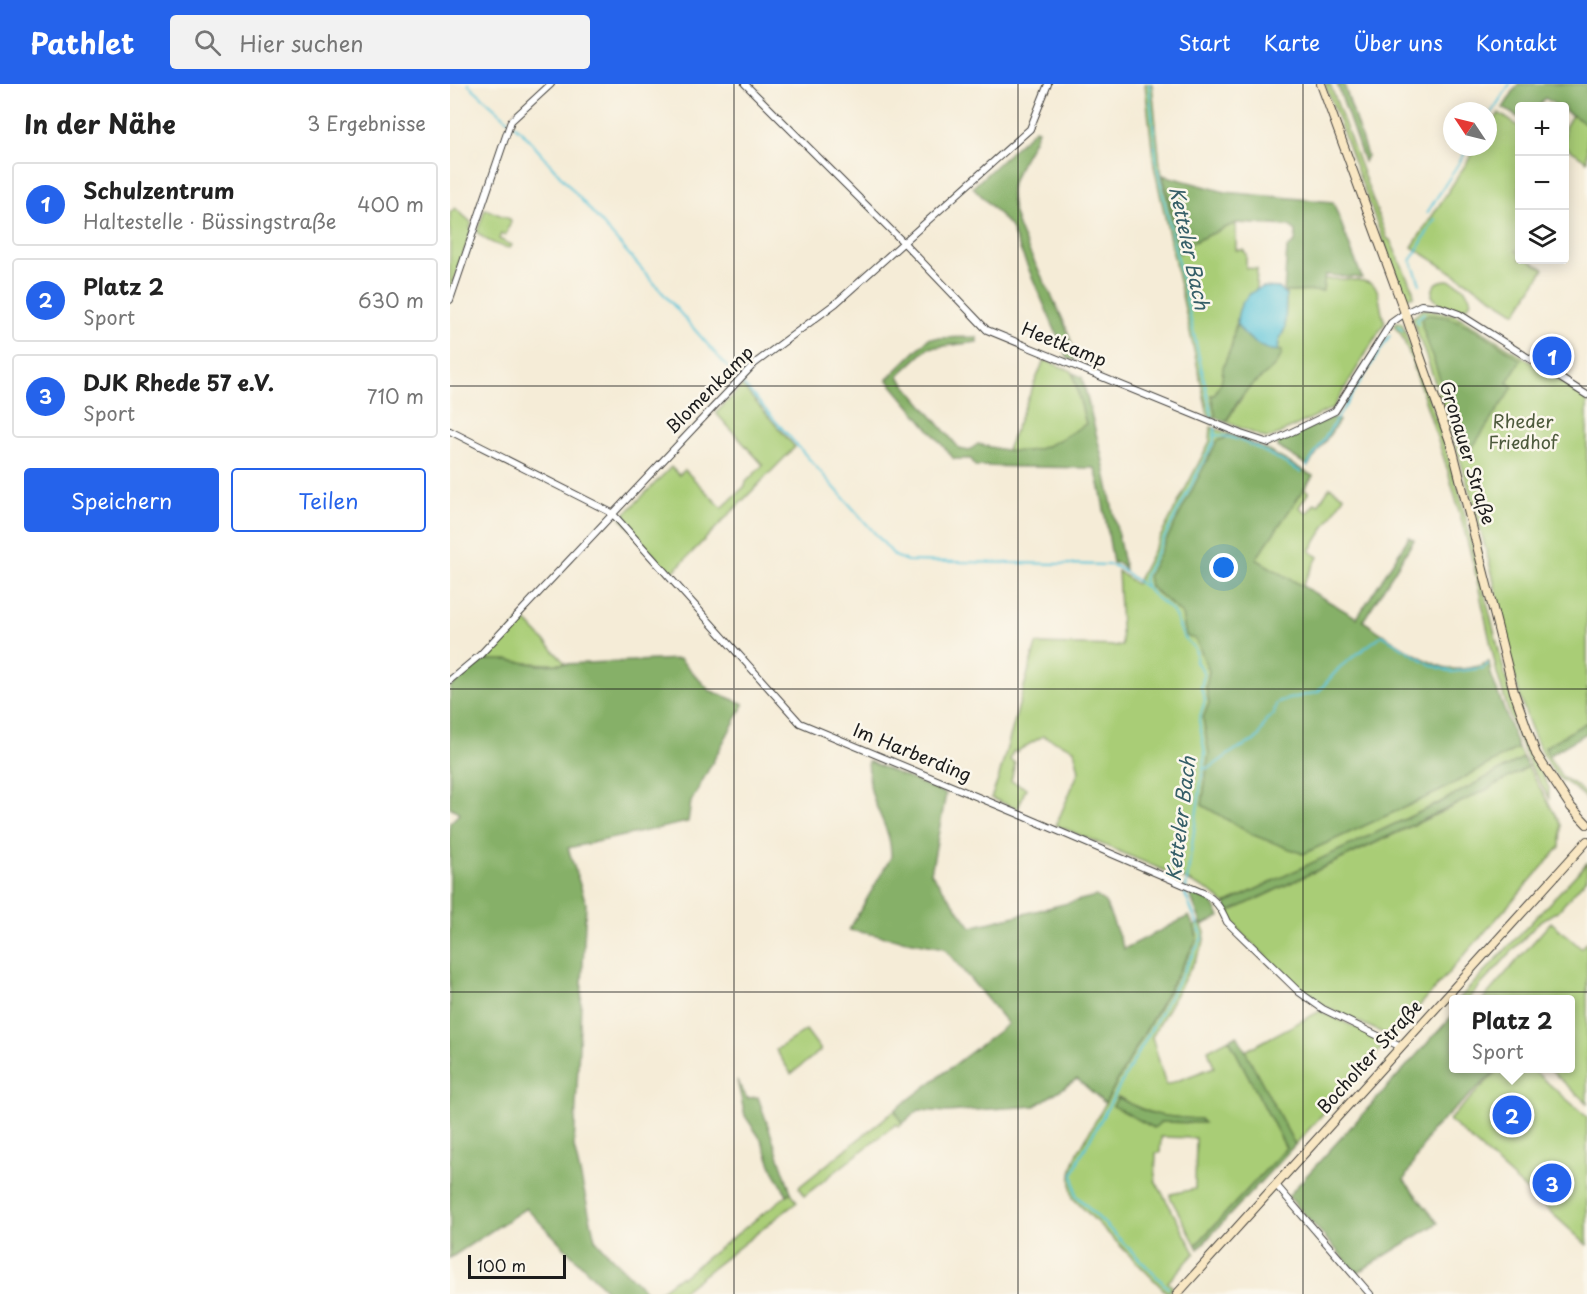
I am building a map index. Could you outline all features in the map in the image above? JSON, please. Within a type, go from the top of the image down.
[{"type":"main road","name":"Gronauer Straße","points":[[1321,84],[1452,447],[1518,702],[1536,754],[1571,807],[1587,824]]},
{"type":"main road","name":"Bocholter Straße","points":[[1177,1294],[1587,842]]},
{"type":"street","points":[[450,300],[511,121],[551,84]]},
{"type":"street","name":"Heetkamp","points":[[745,84],[904,243],[987,330],[1241,434],[1269,443],[1335,411],[1391,323],[1405,313]]},
{"type":"street","name":"Blomenkamp","points":[[450,680],[480,655],[754,364],[836,303],[1030,129],[1048,84]]},
{"type":"street","points":[[1405,313],[1421,305],[1440,307],[1455,312],[1587,395]]},
{"type":"street","name":"Im Harberding","points":[[450,431],[612,513],[800,723],[1191,887],[1214,900],[1222,909],[1227,922],[1299,992],[1323,1009],[1401,1047]]},
{"type":"street","points":[[1276,1185],[1370,1294]]},
{"type":"green space","points":[[1145,84],[1152,84],[1160,165],[1179,252],[1191,243],[1236,223],[1236,250],[1243,250],[1246,254],[1246,268],[1257,269],[1256,290],[1240,309],[1224,365],[1223,378],[1214,395],[1211,395],[1216,418],[1208,415],[1154,166]]},
{"type":"green space","points":[[1325,84],[1330,84],[1387,238],[1390,240],[1414,296],[1405,299]]},
{"type":"green space","points":[[1337,84],[1344,84],[1367,156],[1364,162]]},
{"type":"green space","points":[[1518,84],[1587,84],[1587,124],[1569,113],[1569,102],[1551,102],[1545,98],[1542,102],[1515,102],[1515,116],[1503,108]]},
{"type":"green space","points":[[1499,113],[1515,124],[1515,264],[1536,264],[1544,269],[1516,313],[1412,247],[1471,156],[1497,156],[1497,116]]},
{"type":"green space","points":[[1572,115],[1587,124],[1587,161],[1569,149],[1569,120]]},
{"type":"green space","points":[[1035,129],[1038,130],[1012,184],[1012,202],[1026,245],[1062,317],[1075,360],[1068,359],[1064,351],[1010,226],[973,187]]},
{"type":"green space","points":[[1163,175],[1225,192],[1333,202],[1362,278],[1325,275],[1323,291],[1284,292],[1287,248],[1295,242],[1296,231],[1289,226],[1236,223],[1191,243],[1180,253]]},
{"type":"green space","points":[[455,208],[472,223],[470,228],[472,229],[450,291],[450,213]]},
{"type":"green space","points":[[485,209],[510,219],[511,222],[505,236],[501,234],[499,239],[512,245],[510,248],[492,243],[477,232]]},
{"type":"green space","points":[[1324,279],[1362,281],[1374,286],[1385,322],[1333,408],[1272,437],[1265,438],[1226,422],[1246,391],[1271,369],[1282,351],[1278,350],[1285,328],[1286,295],[1284,292],[1322,291]]},
{"type":"green space","points":[[1448,280],[1459,285],[1469,296],[1471,300],[1469,305],[1463,309],[1442,304],[1432,296],[1436,284]]},
{"type":"green space","name":"Rheder Friedhof","points":[[1424,309],[1455,315],[1587,398],[1587,722],[1545,747],[1548,756],[1563,778],[1576,785],[1587,796],[1587,801],[1578,791],[1554,773],[1539,746],[1520,697],[1474,505],[1445,411],[1412,318]]},
{"type":"green space","points":[[1426,315],[1452,319],[1464,324],[1521,360],[1507,382],[1513,387],[1466,457],[1422,326],[1422,318]]},
{"type":"green space","points":[[1396,322],[1402,323],[1440,430],[1459,491],[1509,691],[1526,742],[1549,788],[1549,798],[1530,766],[1510,717],[1497,673],[1474,566],[1448,471],[1412,361],[1401,334],[1394,326]]},
{"type":"green space","points":[[1237,324],[1257,343],[1282,351],[1273,368],[1241,397],[1226,422],[1216,418],[1211,395],[1214,395],[1222,380],[1223,367],[1232,346],[1234,329]]},
{"type":"green space","points":[[977,337],[977,342],[928,348],[899,377],[959,448],[968,451],[978,444],[1011,451],[1024,451],[1046,446],[1086,424],[1073,373],[1082,377],[1102,457],[1125,569],[1119,563],[1113,563],[1095,468],[975,466],[971,459],[954,459],[887,379],[929,338]]},
{"type":"green space","points":[[1044,360],[1072,371],[1086,424],[1049,445],[1030,451],[1006,452]]},
{"type":"green space","points":[[742,386],[795,447],[671,574],[621,518],[671,467],[679,475],[685,470],[722,508],[745,486],[746,482],[763,465],[716,413]]},
{"type":"green space","points":[[1332,417],[1339,421],[1308,466],[1278,447],[1278,443]]},
{"type":"green space","points":[[1211,427],[1229,434],[1150,587],[1182,614],[1186,636],[1195,639],[1209,671],[1206,687],[1209,703],[1203,718],[1209,753],[1202,805],[1303,854],[1438,792],[1518,748],[1523,758],[1437,804],[1225,904],[1212,893],[1187,880],[1056,825],[1079,771],[1074,749],[1043,736],[1016,752],[1013,751],[1010,760],[1015,763],[1011,781],[1026,788],[1018,809],[991,798],[1036,644],[1122,646],[1118,571],[1136,584],[1210,441]]},
{"type":"green space","points":[[1229,434],[1265,449],[1313,476],[1256,559],[1357,618],[1409,537],[1414,540],[1363,621],[1407,650],[1444,667],[1467,669],[1489,662],[1491,674],[1518,748],[1438,792],[1303,854],[1253,835],[1202,805],[1209,753],[1203,718],[1209,703],[1206,687],[1209,671],[1195,639],[1186,636],[1182,614],[1150,586],[1148,576],[1217,441]]},
{"type":"green space","points":[[1330,487],[1344,496],[1310,551],[1318,557],[1302,586],[1256,559],[1304,489],[1309,492],[1299,507],[1307,513],[1315,503],[1318,505]]},
{"type":"green space","points":[[523,618],[566,664],[484,660]]},
{"type":"green space","points":[[680,659],[709,690],[744,704],[691,802],[688,822],[568,848],[586,903],[574,1147],[595,1239],[649,1294],[610,1294],[526,1208],[450,1258],[450,823],[460,813],[450,807],[450,687],[484,660],[508,660],[540,665]]},
{"type":"green space","points":[[1587,722],[1587,733],[1548,756],[1545,747]]},
{"type":"green space","points":[[1523,758],[1528,767],[1488,789],[1227,913],[1225,904],[1437,804]]},
{"type":"green space","points":[[868,761],[946,794],[931,873],[971,927],[1096,896],[1105,902],[1124,949],[1189,916],[1197,939],[1105,1103],[1077,1079],[1035,1106],[947,1112],[919,1110],[902,1124],[895,1110],[1008,1024],[944,948],[849,930],[891,857],[889,839],[871,790]]},
{"type":"green space","points":[[1528,767],[1561,825],[1560,847],[1392,1037],[1326,1007],[1306,994],[1241,933],[1227,913],[1450,808]]},
{"type":"green space","points":[[1587,863],[1587,878],[1559,910],[1539,922],[1472,995],[1463,995]]},
{"type":"green space","points":[[1189,892],[1212,902],[1220,917],[1202,925]]},
{"type":"green space","points":[[1551,922],[1581,948],[1587,942],[1587,1103],[1553,1073],[1575,1073],[1575,995],[1487,995]]},
{"type":"green space","points":[[1201,923],[1205,932],[1203,946],[1152,1037],[1166,1085],[1214,1067],[1208,1050],[1229,1039],[1286,1148],[1196,1245],[1170,1197],[1171,1194],[1195,1189],[1196,1138],[1161,1137],[1160,1153],[1156,1153],[1155,1180],[1195,1253],[1168,1282],[1173,1288],[1167,1293],[1073,1198],[1071,1176],[1077,1154],[1195,944],[1197,935],[1194,926]],"holes":[[[1118,1097],[1139,1108],[1158,1114],[1200,1119],[1203,1123],[1161,1122],[1113,1106]]]},
{"type":"green space","points":[[1320,1011],[1387,1042],[1295,1145],[1245,1051]]},
{"type":"green space","points":[[1449,1019],[1449,1073],[1494,1073],[1431,1131],[1404,1180],[1438,1223],[1357,1273],[1288,1196]]},
{"type":"green space","points":[[806,1030],[821,1050],[791,1074],[776,1050]]},
{"type":"green space","points":[[1237,1035],[1295,1145],[1198,1249],[1196,1245],[1286,1148],[1229,1039]]},
{"type":"green space","points":[[1495,1073],[1537,1073],[1587,1117],[1587,1245],[1449,1120]]},
{"type":"green space","points":[[737,1080],[747,1098],[758,1097],[791,1192],[787,1195],[773,1170],[762,1141],[745,1116]]},
{"type":"green space","points":[[1118,1097],[1148,1112],[1200,1119],[1204,1123],[1161,1122],[1154,1128],[1113,1106]]},
{"type":"green space","points":[[895,1110],[902,1124],[899,1127],[897,1124],[891,1128],[804,1196],[799,1187]]},
{"type":"green space","points":[[791,1192],[797,1202],[679,1294],[656,1294],[680,1276],[682,1277]]},
{"type":"water","points":[[1262,287],[1279,288],[1286,295],[1285,328],[1278,350],[1267,349],[1255,343],[1237,324],[1243,302],[1251,293]]},
{"type":"waterway","points":[[468,84],[508,120]]},
{"type":"waterway","name":"Ketteler Bach","points":[[1149,84],[1157,167],[1212,416]]},
{"type":"waterway","points":[[1497,104],[1510,84]]},
{"type":"waterway","points":[[514,125],[736,377]]},
{"type":"waterway","points":[[1427,213],[1463,156]]},
{"type":"waterway","points":[[1420,284],[1411,260],[1435,219]]},
{"type":"waterway","points":[[1418,324],[1417,319],[1424,313]]},
{"type":"waterway","points":[[1398,326],[1402,330]]},
{"type":"waterway","points":[[1307,466],[1390,335]]},
{"type":"waterway","points":[[742,383],[895,556],[907,561],[1110,565],[1118,567],[1145,587]]},
{"type":"waterway","name":"Ketteler Bach","points":[[1168,1288],[1076,1195],[1073,1174],[1079,1159],[1202,935],[1185,894],[1205,754],[1199,720],[1205,700],[1201,688],[1204,675],[1196,662],[1194,647],[1182,634],[1174,614],[1151,593],[1143,579],[1214,441],[1215,428]]},
{"type":"waterway","points":[[1215,435],[1236,439],[1301,472]]},
{"type":"waterway","points":[[1203,769],[1211,767],[1235,750],[1254,741],[1280,701],[1318,692],[1340,667],[1382,635],[1431,665],[1452,672],[1483,668],[1488,664]]},
{"type":"place","name":"Schulzentrum","points":[[1552,356]]},
{"type":"place","name":"Platz 2","points":[[1512,1115]]},
{"type":"place","name":"DJK Rhede 57 e.V.","points":[[1552,1183]]}]
